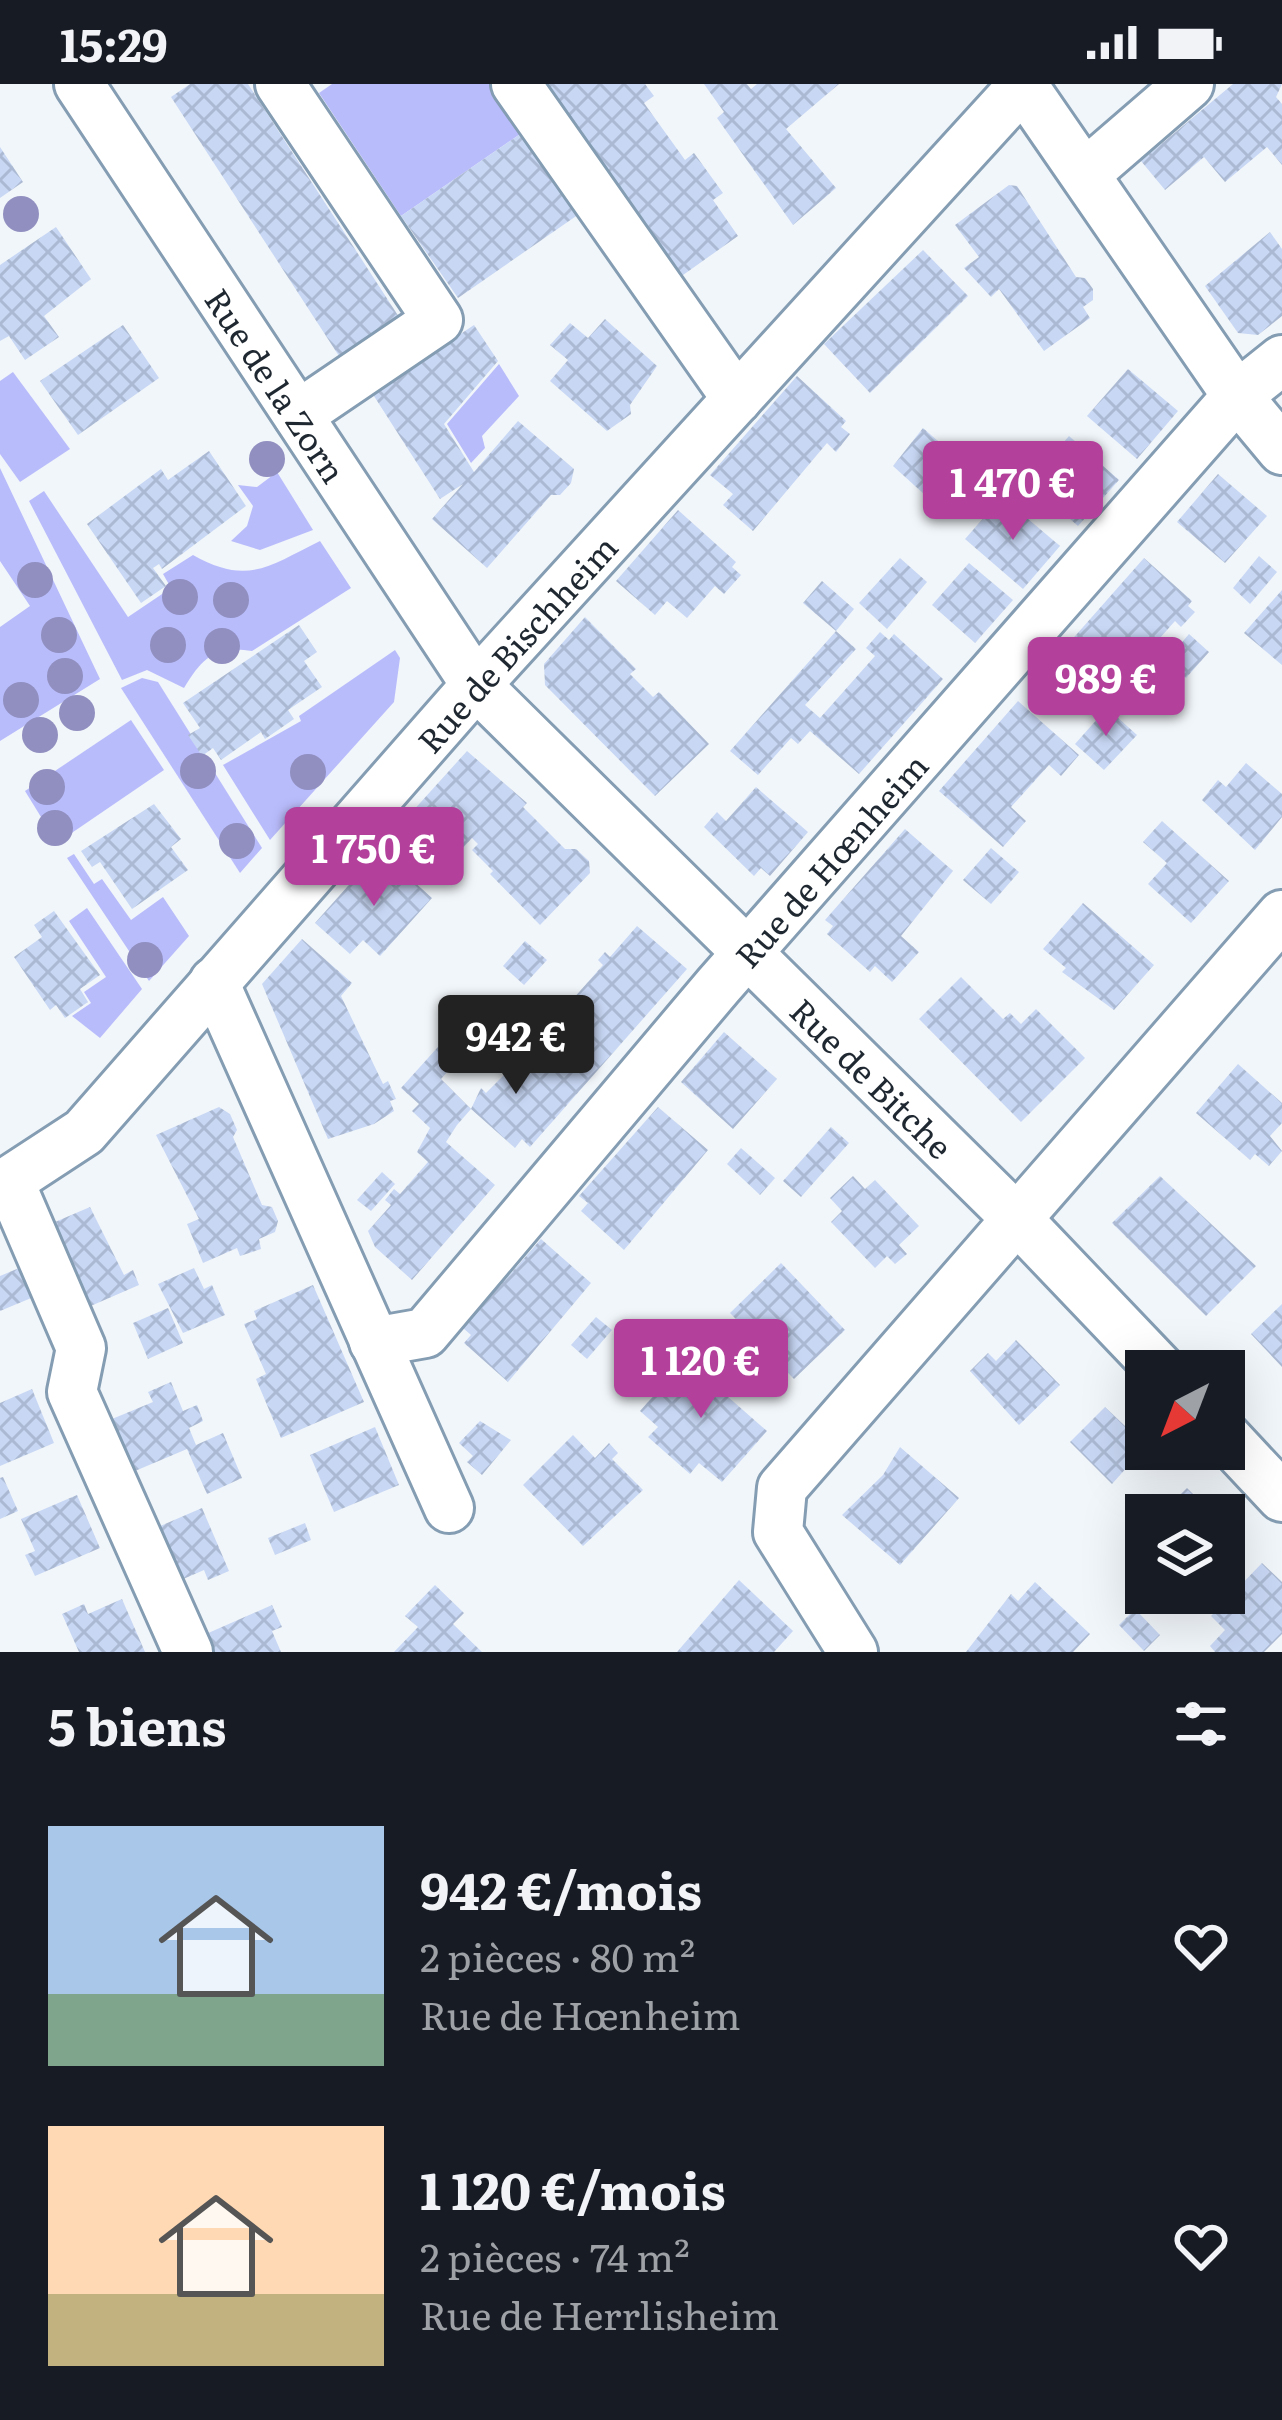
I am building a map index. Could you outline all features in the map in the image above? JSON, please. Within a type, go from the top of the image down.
[{"type":"street","name":"Rue de la Zorn","points":[[79,84],[476,685]]},
{"type":"street","points":[[280,84],[438,320],[298,415]]},
{"type":"street","points":[[516,84],[737,399]]},
{"type":"street","points":[[1023,84],[1237,396],[1282,450]]},
{"type":"street","name":"Rue de Bischheim","points":[[5,1185],[83,1132],[476,685],[1023,84]]},
{"type":"street","points":[[1085,174],[1189,84]]},
{"type":"street","name":"Rue de Hœnheim","points":[[374,1342],[424,1333],[748,952],[1237,396],[1282,360]]},
{"type":"street","name":"Rue de Bitche","points":[[476,685],[1017,1219],[1142,1350]]},
{"type":"street","points":[[853,1652],[778,1532],[782,1488],[1282,915]]},
{"type":"street","points":[[214,982],[449,1508]]},
{"type":"street","points":[[5,1185],[81,1348],[72,1392],[188,1652]]},
{"type":"street","points":[[1245,1457],[1282,1497]]},
{"type":"shaded area","points":[[332,84],[493,84],[526,130],[401,216],[319,93]]},
{"type":"shaded area","points":[[499,364],[519,396],[482,436],[485,448],[471,463],[447,424]]},
{"type":"shaded area","points":[[13,372],[70,449],[20,482],[0,454],[0,381]]},
{"type":"shaded area","points":[[0,468],[100,679],[0,741],[0,627],[30,606],[0,561]]},
{"type":"shaded area","points":[[277,472],[313,530],[260,550],[231,541],[247,526],[253,506],[238,485],[257,487]]},
{"type":"shaded area","points":[[44,491],[128,617],[171,588],[163,574],[193,555],[244,571],[272,565],[320,541],[351,588],[252,651],[228,650],[211,656],[184,688],[147,670],[122,680],[29,501]]},
{"type":"shaded area","points":[[395,650],[400,658],[394,702],[270,840],[223,765],[301,721],[299,716]]},
{"type":"shaded area","points":[[142,678],[158,682],[262,848],[240,873],[121,688]]},
{"type":"shaded area","points":[[131,720],[164,770],[57,843],[25,791]]},
{"type":"shaded area","points":[[74,854],[94,884],[102,879],[131,920],[163,897],[189,936],[149,981],[67,858]]},
{"type":"shaded area","points":[[87,908],[142,989],[100,1038],[72,1016],[91,1003],[84,992],[106,977],[69,921]]},
{"type":"building","points":[[190,84],[248,84],[399,317],[339,356],[171,97]]},
{"type":"building","points":[[538,84],[645,84],[654,96],[644,103],[685,160],[694,153],[723,193],[713,200],[738,236],[676,280]]},
{"type":"building","points":[[704,84],[747,84],[751,89],[757,84],[839,84],[786,129],[836,188],[793,225],[717,118],[724,112]]},
{"type":"building","points":[[1233,84],[1282,84],[1276,97],[1282,104],[1282,165],[1267,147],[1225,182],[1204,157],[1165,190],[1141,161]]},
{"type":"building","points":[[526,130],[582,212],[458,298],[401,216]]},
{"type":"building","points":[[0,147],[23,182],[0,198]]},
{"type":"building","points":[[1009,185],[1017,186],[1076,277],[1085,278],[1093,289],[1093,300],[1083,307],[1090,318],[1044,351],[999,289],[991,297],[964,268],[979,257],[955,225]]},
{"type":"building","points":[[56,227],[91,279],[44,316],[59,337],[25,360],[9,336],[0,341],[0,265]]},
{"type":"building","points":[[1270,232],[1282,249],[1282,316],[1258,335],[1238,333],[1205,286]]},
{"type":"building","points":[[923,250],[968,296],[870,393],[824,344]]},
{"type":"building","points":[[605,319],[657,366],[630,405],[631,414],[607,431],[550,381],[568,360],[550,345],[570,323],[588,338]]},
{"type":"building","points":[[123,325],[159,378],[78,435],[40,381]]},
{"type":"building","points":[[474,325],[498,361],[444,424],[474,472],[518,421],[574,469],[571,483],[560,495],[551,495],[487,568],[432,519],[463,484],[440,499],[372,393]]},
{"type":"building","points":[[1128,369],[1178,411],[1137,459],[1087,416]]},
{"type":"building","points":[[797,376],[846,421],[841,427],[850,434],[836,452],[827,443],[753,531],[723,505],[733,494],[710,475]]},
{"type":"building","points":[[923,428],[963,463],[925,495],[893,466]]},
{"type":"building","points":[[1069,436],[1119,480],[1078,526],[1023,478],[1037,462],[1042,467]]},
{"type":"building","points":[[995,448],[1019,469],[1007,483],[983,462]]},
{"type":"building","points":[[209,451],[246,506],[162,569],[159,564],[153,568],[166,586],[141,603],[87,524],[161,469],[168,480]]},
{"type":"building","points":[[1218,474],[1267,516],[1225,563],[1177,522]]},
{"type":"building","points":[[1002,497],[1060,546],[1023,589],[965,539]]},
{"type":"building","points":[[678,510],[736,562],[732,567],[741,575],[724,594],[715,586],[687,618],[667,601],[655,615],[616,581]]},
{"type":"building","points":[[1259,556],[1277,572],[1250,604],[1233,588]]},
{"type":"building","points":[[900,558],[927,582],[887,629],[859,603]]},
{"type":"building","points":[[1144,558],[1192,601],[1188,606],[1195,612],[1181,627],[1175,621],[1129,673],[1140,683],[1126,698],[1115,689],[1109,695],[1061,652]]},
{"type":"building","points":[[969,563],[1013,600],[975,643],[932,605]]},
{"type":"building","points":[[822,581],[854,609],[836,631],[803,603]]},
{"type":"building","points":[[1282,590],[1282,665],[1244,633]]},
{"type":"building","points":[[585,617],[636,669],[630,674],[653,697],[659,692],[709,744],[655,796],[545,685],[544,664]]},
{"type":"building","points":[[299,625],[317,652],[304,661],[322,687],[288,710],[294,719],[265,739],[261,732],[221,760],[213,748],[202,756],[188,735],[200,728],[183,703]]},
{"type":"building","points":[[836,631],[856,649],[805,705],[820,718],[875,656],[866,648],[880,632],[889,640],[894,634],[943,679],[859,774],[810,731],[798,744],[791,738],[758,775],[730,751]]},
{"type":"building","points":[[1189,634],[1209,652],[1186,678],[1166,661]]},
{"type":"building","points":[[1018,701],[1079,755],[1061,776],[1049,765],[1011,807],[1026,821],[1003,847],[939,791]]},
{"type":"building","points":[[1107,708],[1137,735],[1104,770],[1075,744]]},
{"type":"building","points":[[467,751],[527,803],[523,807],[565,849],[576,849],[589,861],[590,873],[540,925],[490,874],[493,871],[472,850],[478,844],[472,838],[449,863],[402,823]]},
{"type":"building","points":[[1246,763],[1282,794],[1282,817],[1255,850],[1202,800],[1218,780],[1226,787]]},
{"type":"building","points":[[756,787],[808,832],[770,876],[761,868],[754,876],[704,827],[717,812],[726,821]]},
{"type":"building","points":[[154,804],[181,839],[171,847],[188,870],[132,909],[100,862],[92,867],[81,851]]},
{"type":"building","points":[[1162,821],[1229,881],[1191,923],[1148,884],[1167,863],[1143,842]]},
{"type":"building","points":[[905,829],[953,871],[901,936],[919,952],[892,982],[875,966],[870,972],[827,934],[833,926],[825,920]]},
{"type":"building","points":[[991,848],[1019,872],[991,904],[963,880]]},
{"type":"building","points":[[371,860],[382,870],[391,861],[432,898],[380,956],[363,940],[350,954],[315,923]]},
{"type":"building","points":[[1083,903],[1154,965],[1114,1010],[1062,972],[1066,968],[1043,949]]},
{"type":"building","points":[[54,911],[100,975],[80,989],[88,1002],[65,1018],[56,1005],[50,1010],[14,957],[42,937],[34,925]]},
{"type":"building","points":[[637,926],[687,969],[530,1147],[522,1139],[515,1148],[471,1109],[481,1088],[486,1093],[518,1061],[603,965],[598,960],[605,952],[610,957]]},
{"type":"building","points":[[302,939],[352,983],[341,996],[383,1084],[388,1081],[396,1099],[390,1101],[394,1111],[374,1124],[328,1139],[262,984]]},
{"type":"building","points":[[525,941],[547,960],[524,985],[503,966]]},
{"type":"building","points":[[961,977],[1003,1019],[1010,1013],[1021,1024],[1036,1009],[1085,1058],[1021,1122],[919,1019]]},
{"type":"building","points":[[724,1032],[777,1079],[733,1129],[681,1082]]},
{"type":"building","points":[[446,1038],[464,1053],[441,1079],[471,1109],[446,1142],[495,1185],[412,1280],[375,1247],[368,1231],[391,1205],[385,1200],[394,1189],[400,1194],[428,1162],[417,1152],[430,1128],[412,1111],[419,1104],[401,1088]]},
{"type":"building","points":[[1238,1064],[1282,1103],[1282,1123],[1270,1136],[1282,1151],[1269,1166],[1255,1154],[1250,1160],[1196,1113]]},
{"type":"building","points":[[219,1107],[230,1114],[237,1130],[233,1137],[262,1205],[272,1207],[278,1221],[275,1232],[259,1239],[261,1249],[240,1256],[237,1248],[203,1263],[187,1224],[199,1219],[156,1135]]},
{"type":"building","points":[[658,1107],[708,1150],[624,1250],[581,1211],[588,1203],[579,1196]]},
{"type":"building","points":[[831,1127],[849,1143],[801,1197],[783,1181]]},
{"type":"building","points":[[741,1148],[775,1178],[760,1195],[727,1164]]},
{"type":"building","points":[[382,1172],[395,1184],[371,1211],[357,1200]]},
{"type":"building","points":[[853,1176],[865,1189],[875,1180],[919,1226],[899,1245],[907,1254],[895,1264],[887,1256],[875,1268],[831,1222],[842,1211],[830,1198]]},
{"type":"building","points":[[1160,1176],[1256,1266],[1206,1316],[1112,1223]]},
{"type":"building","points":[[90,1207],[124,1275],[133,1270],[139,1285],[86,1308],[55,1222]]},
{"type":"building","points":[[541,1239],[591,1283],[508,1382],[464,1343],[471,1335],[463,1328]]},
{"type":"building","points":[[781,1263],[845,1330],[794,1379],[730,1313]]},
{"type":"building","points":[[24,1266],[36,1296],[0,1311],[0,1276]]},
{"type":"building","points":[[194,1268],[204,1289],[212,1285],[225,1315],[183,1333],[158,1284]]},
{"type":"building","points":[[313,1285],[364,1402],[281,1438],[256,1379],[266,1374],[244,1324],[257,1319],[254,1311]]},
{"type":"building","points":[[1282,1304],[1282,1367],[1251,1334]]},
{"type":"building","points":[[168,1308],[183,1343],[148,1359],[133,1323]]},
{"type":"building","points":[[596,1317],[612,1330],[587,1359],[571,1345]]},
{"type":"building","points":[[1016,1340],[1060,1385],[1019,1425],[970,1371],[988,1353],[996,1361]]},
{"type":"building","points":[[691,1353],[732,1390],[727,1396],[767,1431],[722,1482],[699,1463],[690,1474],[648,1437],[658,1427],[640,1411]]},
{"type":"building","points":[[171,1382],[183,1411],[197,1405],[203,1421],[189,1428],[196,1445],[223,1433],[242,1478],[207,1494],[187,1449],[135,1471],[112,1419],[153,1402],[148,1392]]},
{"type":"building","points":[[32,1389],[54,1443],[0,1466],[0,1403]]},
{"type":"building","points":[[1105,1407],[1125,1426],[1125,1469],[1112,1484],[1070,1442]]},
{"type":"building","points":[[480,1421],[511,1440],[482,1475],[467,1462],[473,1456],[459,1443]]},
{"type":"building","points":[[375,1427],[399,1485],[334,1512],[310,1455]]},
{"type":"building","points":[[573,1435],[595,1458],[609,1443],[618,1453],[612,1459],[643,1490],[583,1546],[523,1485]]},
{"type":"building","points":[[900,1447],[959,1498],[900,1565],[842,1515],[883,1475]]},
{"type":"building","points":[[0,1478],[18,1511],[0,1519]]},
{"type":"building","points":[[77,1495],[100,1548],[35,1576],[25,1555],[35,1551],[21,1519]]},
{"type":"building","points":[[202,1508],[229,1571],[208,1580],[204,1570],[181,1580],[158,1527]]},
{"type":"building","points":[[305,1523],[311,1540],[275,1555],[268,1538]]},
{"type":"building","points":[[1262,1563],[1282,1582],[1282,1634],[1264,1652],[1215,1652],[1210,1646],[1225,1630],[1211,1616],[1245,1614],[1245,1581]]},
{"type":"building","points":[[739,1580],[793,1631],[774,1652],[677,1652]]},
{"type":"building","points":[[1035,1582],[1090,1634],[1073,1652],[966,1652],[1011,1594],[1018,1601]]},
{"type":"building","points":[[435,1585],[464,1613],[453,1624],[482,1652],[394,1652],[418,1627],[405,1616]]},
{"type":"building","points":[[122,1599],[145,1652],[79,1652],[62,1614],[84,1604],[88,1614]]},
{"type":"building","points":[[272,1605],[282,1627],[272,1631],[281,1652],[214,1652],[206,1634]]},
{"type":"building","points":[[1130,1614],[1140,1614],[1160,1635],[1144,1651],[1119,1625]]}]
